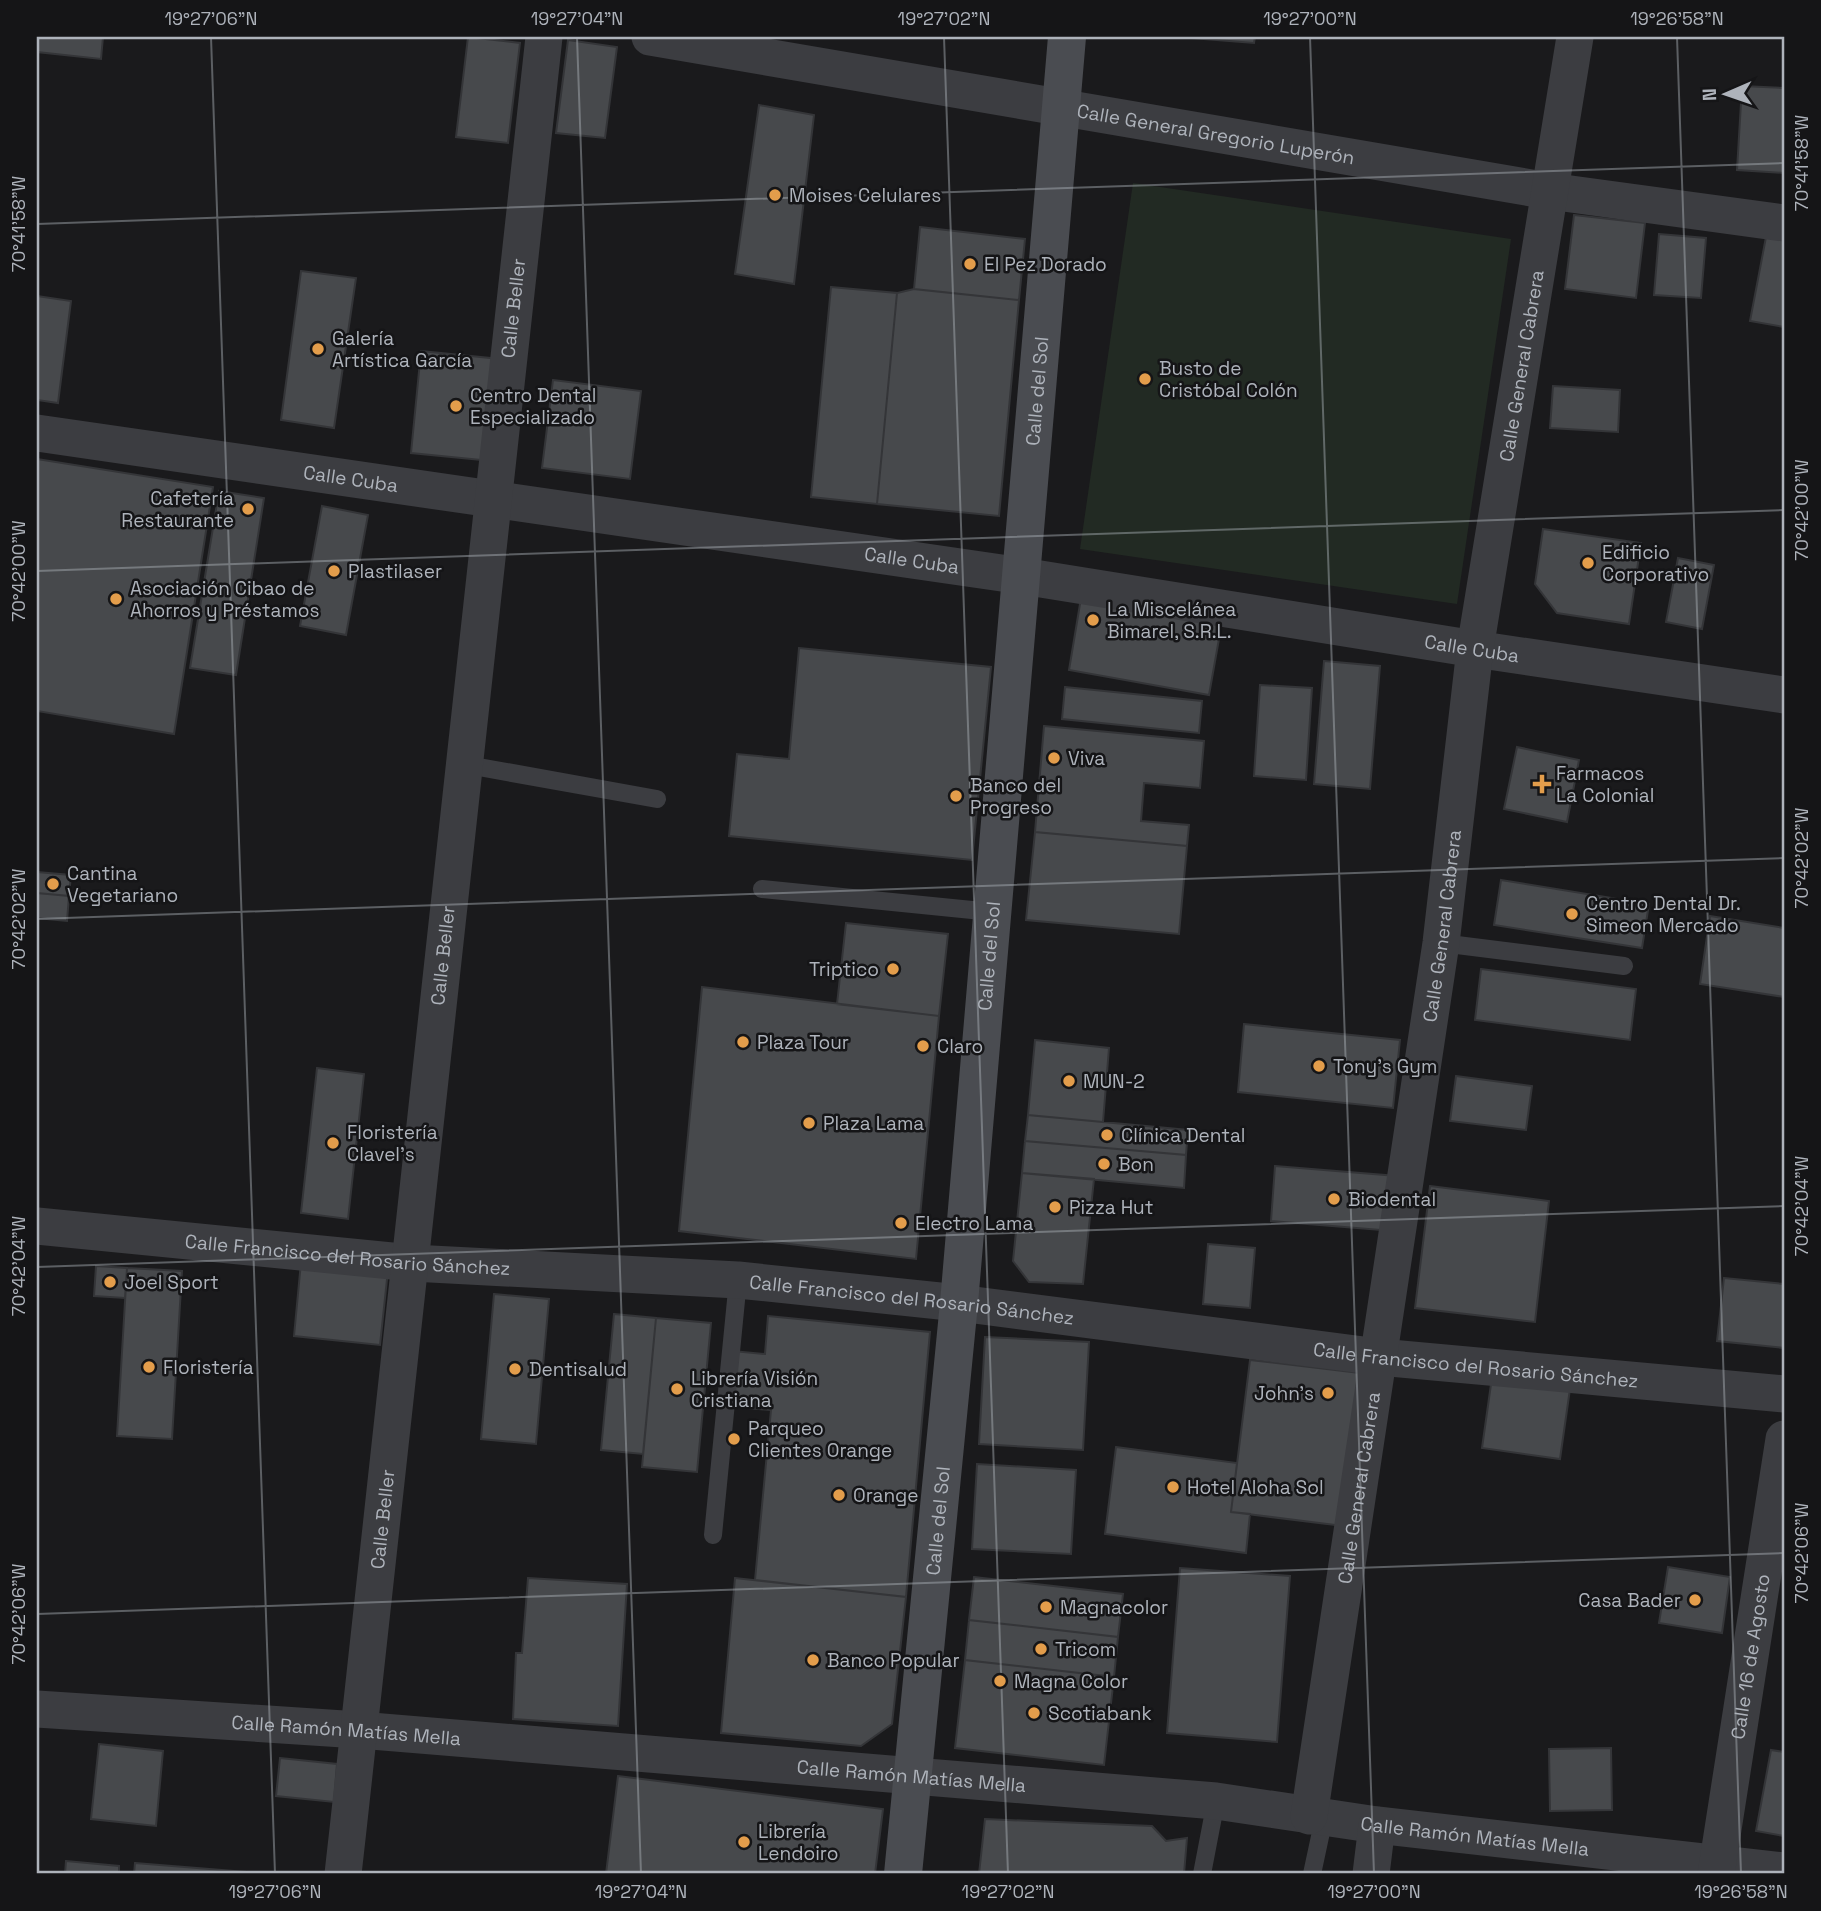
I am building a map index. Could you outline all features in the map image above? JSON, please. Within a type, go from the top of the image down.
[{"type":"main road","name":"Calle del Sol","points":[[903,1874],[959,1303],[1067,37]]},
{"type":"street","name":"Calle Beller","points":[[343,1874],[412,1263],[490,498],[544,37]]},
{"type":"street","name":"Calle General Gregorio Luperón","points":[[650,37],[1549,191],[1784,223]]},
{"type":"street","name":"Calle General Cabrera","points":[[1316,1817],[1379,1357],[1441,943],[1475,649],[1575,37]]},
{"type":"street","name":"Calle Cuba","points":[[37,433],[1022,576],[1475,649],[1784,695]]},
{"type":"street","name":"Calle Francisco del Rosario Sánchez","points":[[37,1226],[412,1263],[738,1279],[959,1303],[1379,1357],[1784,1394]]},
{"type":"street","name":"Calle 16 de Agosto","points":[[1717,1869],[1784,1439]]},
{"type":"street","name":"Calle Ramón Matías Mella","points":[[37,1709],[359,1730],[1216,1801],[1316,1817],[1717,1869],[1784,1871]]},
{"type":"street","points":[[1371,1874],[1377,1825]]},
{"type":"lane","points":[[462,764],[657,799]]},
{"type":"lane","points":[[762,890],[992,912]]},
{"type":"lane","points":[[1441,943],[1624,966]]},
{"type":"lane","points":[[713,1535],[738,1279]]},
{"type":"lane","points":[[1202,1874],[1216,1801]]},
{"type":"lane","points":[[1312,1874],[1316,1817]]},
{"type":"shaded area","points":[[1133,183],[1511,239],[1457,604],[1080,549]]},
{"type":"building","points":[[37,37],[103,37],[101,59],[37,52]]},
{"type":"building","points":[[468,37],[520,43],[508,143],[456,137]]},
{"type":"building","points":[[1178,37],[1255,37],[1254,43]]},
{"type":"building","points":[[568,40],[617,47],[605,138],[556,133]]},
{"type":"building","points":[[1742,86],[1784,88],[1784,173],[1737,170]]},
{"type":"building","name":"Moises Celulares","points":[[759,105],[814,115],[794,284],[735,274]]},
{"type":"building","points":[[1574,215],[1645,223],[1636,298],[1565,289]]},
{"type":"building","name":"El Pez Dorado","points":[[920,227],[1025,239],[1019,300],[914,289]]},
{"type":"building","points":[[1659,234],[1706,238],[1701,298],[1654,295]]},
{"type":"building","points":[[1766,237],[1784,240],[1784,327],[1750,321]]},
{"type":"building","name":"Galería Artística García","points":[[301,271],[356,278],[334,428],[281,420]]},
{"type":"building","points":[[831,287],[897,293],[877,504],[811,497]]},
{"type":"building","points":[[914,289],[1019,300],[999,516],[877,504],[897,293]]},
{"type":"building","points":[[37,296],[71,301],[58,403],[37,400]]},
{"type":"building","name":"Centro Dental Especializado","points":[[421,351],[500,359],[491,461],[411,453]]},
{"type":"building","points":[[553,380],[641,391],[630,479],[542,468]]},
{"type":"building","points":[[1553,386],[1620,390],[1618,432],[1550,428]]},
{"type":"building","name":"Asociación Cibao de Ahorros y Préstamos","points":[[37,459],[213,487],[174,734],[37,711]]},
{"type":"building","points":[[219,491],[264,498],[236,675],[190,668]]},
{"type":"building","name":"Plastilaser","points":[[322,506],[368,515],[346,635],[300,626]]},
{"type":"building","name":"Edificio Corporativo","points":[[1543,529],[1641,543],[1629,624],[1557,613],[1535,584]]},
{"type":"building","points":[[1678,558],[1714,565],[1702,629],[1666,622]]},
{"type":"building","points":[[1081,598],[1222,622],[1209,695],[1069,670]]},
{"type":"building","points":[[799,648],[991,667],[972,860],[729,836],[737,754],[789,759]]},
{"type":"building","points":[[1324,661],[1380,666],[1370,789],[1314,784]]},
{"type":"building","points":[[1260,685],[1312,688],[1306,780],[1254,776]]},
{"type":"building","points":[[1065,687],[1202,701],[1199,733],[1062,719]]},
{"type":"building","points":[[1044,726],[1204,741],[1200,788],[1144,783],[1141,821],[1189,825],[1187,846],[1035,832]]},
{"type":"building","name":"Farmacos La Colonial","points":[[1517,747],[1579,760],[1567,822],[1504,809]]},
{"type":"building","points":[[1035,832],[1187,846],[1179,934],[1026,920]]},
{"type":"building","name":"Cantina Vegetariano","points":[[37,872],[71,875],[69,896],[37,893]]},
{"type":"building","name":"Centro Dental Dr. Simeon Mercado","points":[[1501,880],[1649,904],[1642,948],[1494,925]]},
{"type":"building","points":[[37,893],[69,896],[67,921],[37,918]]},
{"type":"building","points":[[1710,916],[1784,928],[1784,997],[1700,984]]},
{"type":"building","name":"Triptico","points":[[846,923],[948,934],[939,1016],[837,1004]]},
{"type":"building","points":[[1481,969],[1636,989],[1630,1040],[1475,1020]]},
{"type":"building","name":"Plaza Lama","points":[[702,987],[939,1016],[916,1259],[679,1231]]},
{"type":"building","name":"Tony's Gym","points":[[1244,1024],[1400,1040],[1393,1108],[1238,1092]]},
{"type":"building","name":"MUN-2","points":[[1035,1040],[1109,1048],[1103,1122],[1028,1115]]},
{"type":"building","name":"Floristería Clavel's","points":[[317,1068],[364,1074],[348,1219],[301,1213]]},
{"type":"building","points":[[1456,1076],[1532,1086],[1526,1130],[1450,1121]]},
{"type":"building","name":"Clínica Dental","points":[[1028,1115],[1188,1130],[1186,1155],[1025,1141]]},
{"type":"building","name":"Bon","points":[[1025,1141],[1186,1155],[1184,1188],[1022,1173]]},
{"type":"building","name":"Biodental","points":[[1275,1166],[1397,1176],[1393,1231],[1271,1221]]},
{"type":"building","name":"Pizza Hut","points":[[1022,1173],[1094,1179],[1083,1284],[1029,1282],[1013,1261]]},
{"type":"building","points":[[1430,1186],[1549,1201],[1535,1322],[1415,1308]]},
{"type":"building","points":[[1208,1244],[1255,1248],[1250,1308],[1203,1304]]},
{"type":"building","points":[[301,1262],[388,1270],[380,1345],[294,1336]]},
{"type":"building","name":"Joel Sport","points":[[96,1266],[127,1268],[125,1298],[94,1296]]},
{"type":"building","name":"Floristería","points":[[127,1268],[182,1271],[172,1439],[117,1436]]},
{"type":"building","points":[[1724,1278],[1784,1284],[1784,1348],[1717,1341]]},
{"type":"building","name":"Dentisalud","points":[[494,1294],[549,1299],[536,1444],[481,1439]]},
{"type":"building","points":[[614,1314],[656,1318],[643,1454],[601,1450]]},
{"type":"building","name":"Orange","points":[[768,1316],[930,1332],[906,1597],[755,1580],[771,1410],[735,1407],[729,1399],[733,1351],[765,1354]]},
{"type":"building","name":"Librería Visión Cristiana","points":[[656,1318],[711,1323],[697,1472],[642,1467]]},
{"type":"building","points":[[985,1337],[1089,1342],[1083,1450],[979,1444]]},
{"type":"building","points":[[1250,1360],[1360,1373],[1343,1526],[1231,1512]]},
{"type":"building","points":[[1492,1377],[1570,1389],[1560,1459],[1482,1448]]},
{"type":"building","name":"Hotel Aloha Sol","points":[[1116,1447],[1237,1463],[1231,1512],[1250,1514],[1246,1553],[1105,1534]]},
{"type":"building","points":[[977,1464],[1076,1470],[1071,1554],[972,1549]]},
{"type":"building","name":"Casa Bader","points":[[1668,1567],[1730,1577],[1722,1633],[1659,1623]]},
{"type":"building","points":[[1180,1568],[1290,1576],[1277,1742],[1167,1733]]},
{"type":"building","name":"Magnacolor","points":[[974,1577],[1123,1594],[1118,1637],[969,1620]]},
{"type":"building","points":[[528,1578],[627,1584],[618,1726],[513,1719],[516,1653],[522,1653]]},
{"type":"building","name":"Banco Popular","points":[[735,1578],[906,1597],[892,1724],[861,1746],[721,1733]]},
{"type":"building","name":"Tricom","points":[[969,1620],[1118,1637],[1114,1677],[965,1660]]},
{"type":"building","name":"Scotiabank","points":[[965,1660],[1114,1677],[1104,1765],[955,1748]]},
{"type":"building","points":[[99,1744],[163,1751],[156,1826],[91,1819]]},
{"type":"building","points":[[1611,1748],[1612,1810],[1550,1811],[1549,1749]]},
{"type":"building","points":[[1771,1750],[1784,1752],[1784,1836],[1756,1831]]},
{"type":"building","points":[[280,1758],[337,1764],[334,1802],[276,1796]]},
{"type":"building","name":"Librería Lendoiro","points":[[618,1776],[883,1809],[875,1874],[606,1874]]},
{"type":"building","points":[[985,1819],[1152,1826],[1166,1841],[1187,1838],[1184,1874],[979,1874]]},
{"type":"building","points":[[66,1861],[119,1866],[119,1874],[65,1874]]},
{"type":"building","points":[[135,1863],[272,1874],[134,1874]]},
{"type":"place","name":"Moises Celulares","points":[[775,195]]},
{"type":"place","name":"El Pez Dorado","points":[[970,264]]},
{"type":"place","name":"Galería Artística García","points":[[318,349]]},
{"type":"place","name":"Busto de Cristóbal Colón","points":[[1145,379]]},
{"type":"place","name":"Centro Dental Especializado","points":[[456,406]]},
{"type":"place","name":"Cafetería Restaurante","points":[[248,509]]},
{"type":"place","name":"Edificio Corporativo","points":[[1588,563]]},
{"type":"place","name":"Plastilaser","points":[[334,571]]},
{"type":"place","name":"Asociación Cibao de Ahorros y Préstamos","points":[[116,599]]},
{"type":"place","name":"La Miscelánea Bimarel, S.R.L.","points":[[1093,620]]},
{"type":"place","name":"Viva","points":[[1054,758]]},
{"type":"place","name":"Farmacos La Colonial","points":[[1542,784]]},
{"type":"place","name":"Banco del Progreso","points":[[956,796]]},
{"type":"place","name":"Cantina Vegetariano","points":[[53,884]]},
{"type":"place","name":"Centro Dental Dr. Simeon Mercado","points":[[1572,914]]},
{"type":"place","name":"Triptico","points":[[893,969]]},
{"type":"place","name":"Plaza Tour","points":[[743,1042]]},
{"type":"place","name":"Claro","points":[[923,1046]]},
{"type":"place","name":"Tony's Gym","points":[[1319,1066]]},
{"type":"place","name":"MUN-2","points":[[1069,1081]]},
{"type":"place","name":"Plaza Lama","points":[[809,1123]]},
{"type":"place","name":"Clínica Dental","points":[[1107,1135]]},
{"type":"place","name":"Floristería Clavel's","points":[[333,1143]]},
{"type":"place","name":"Bon","points":[[1104,1164]]},
{"type":"place","name":"Biodental","points":[[1334,1199]]},
{"type":"place","name":"Pizza Hut","points":[[1055,1207]]},
{"type":"place","name":"Electro Lama","points":[[901,1223]]},
{"type":"place","name":"Joel Sport","points":[[110,1282]]},
{"type":"place","name":"Floristería","points":[[149,1367]]},
{"type":"place","name":"Dentisalud","points":[[515,1369]]},
{"type":"place","name":"Librería Visión Cristiana","points":[[677,1389]]},
{"type":"place","name":"John's","points":[[1328,1393]]},
{"type":"place","name":"Parqueo Clientes Orange","points":[[734,1439]]},
{"type":"place","name":"Hotel Aloha Sol","points":[[1173,1487]]},
{"type":"place","name":"Orange","points":[[839,1495]]},
{"type":"place","name":"Casa Bader","points":[[1695,1600]]},
{"type":"place","name":"Magnacolor","points":[[1046,1607]]},
{"type":"place","name":"Tricom","points":[[1041,1649]]},
{"type":"place","name":"Banco Popular","points":[[813,1660]]},
{"type":"place","name":"Magna Color","points":[[1000,1681]]},
{"type":"place","name":"Scotiabank","points":[[1034,1713]]},
{"type":"place","name":"Librería Lendoiro","points":[[744,1842]]}]
